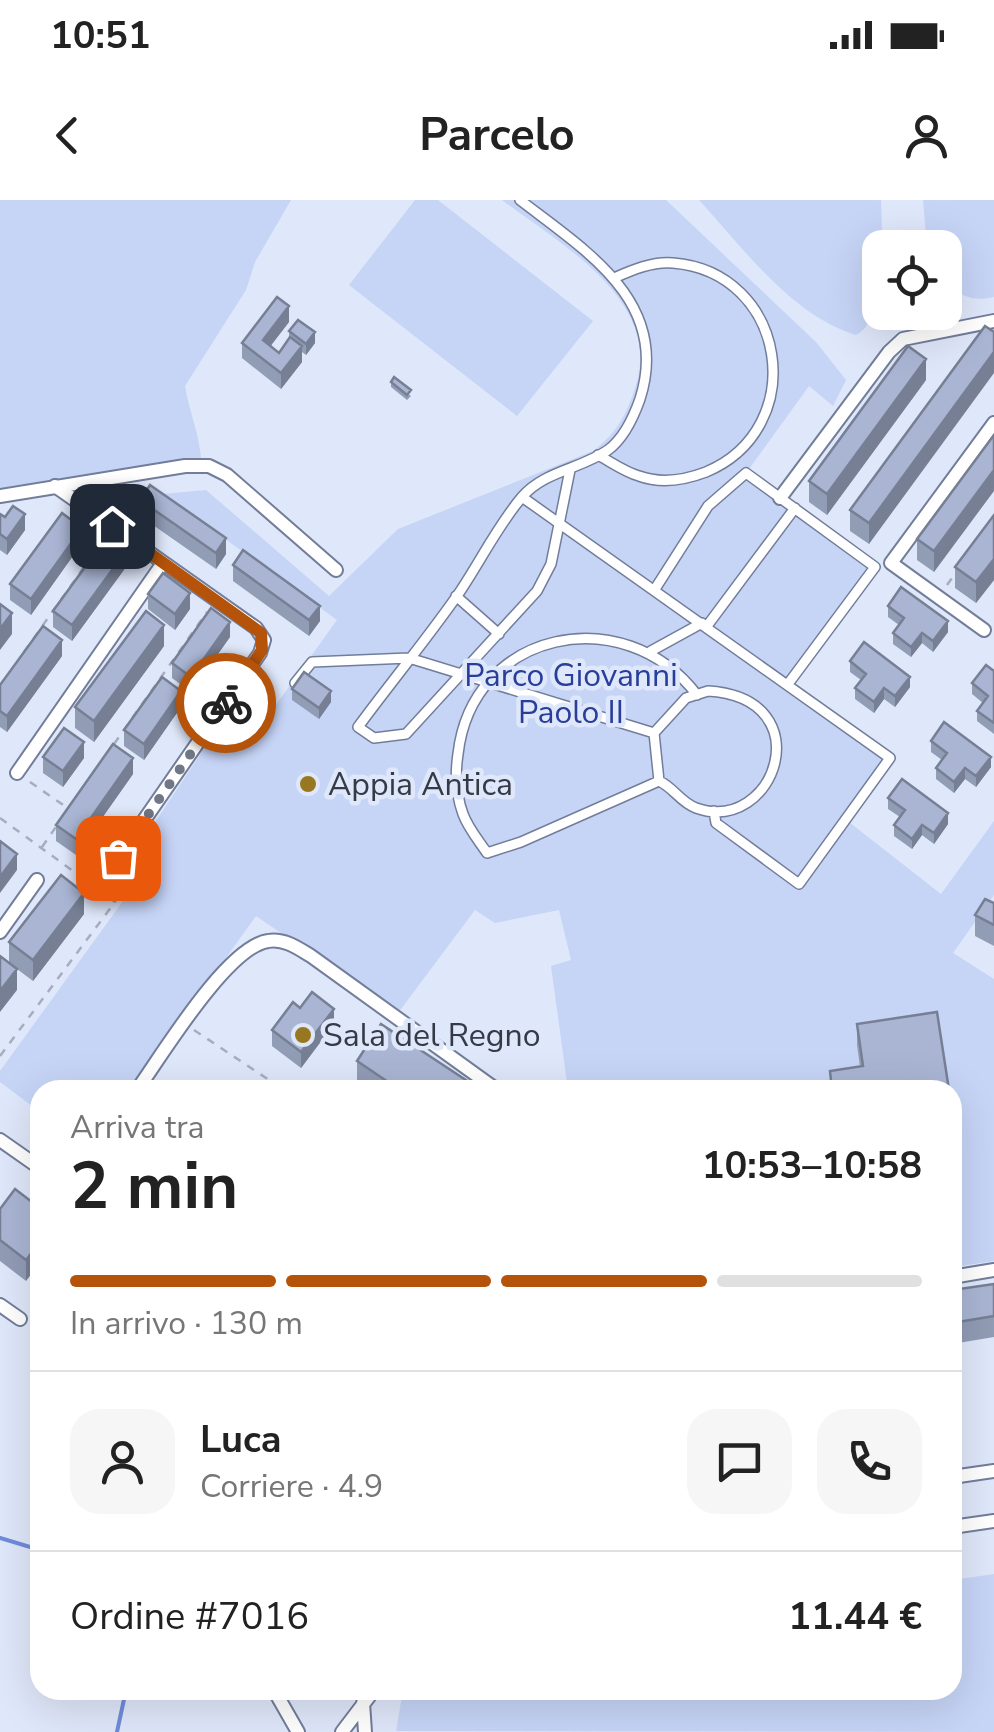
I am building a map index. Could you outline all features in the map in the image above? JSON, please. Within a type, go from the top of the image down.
[{"type":"street","points":[[520,200],[596,259],[614,278],[641,324],[647,377],[635,415],[611,448],[570,470],[542,479],[522,496],[456,596],[358,728],[374,738],[406,734],[537,591],[551,564],[570,470]]},
{"type":"street","points":[[598,455],[640,477],[684,481],[726,463],[756,432],[773,394],[774,358],[763,322],[741,294],[712,273],[672,262],[638,267],[614,278]]},
{"type":"street","points":[[780,498],[889,352],[903,339],[994,321]]},
{"type":"street","points":[[984,630],[891,563],[994,423]]},
{"type":"street","points":[[0,496],[185,466],[215,468],[336,570]]},
{"type":"street","points":[[656,589],[708,506],[746,473],[875,567],[788,684]]},
{"type":"street","points":[[56,486],[256,628],[264,640],[260,653],[97,888]]},
{"type":"street","points":[[522,496],[890,758],[799,884],[716,823],[714,811]]},
{"type":"street","points":[[651,652],[705,624],[794,508]]},
{"type":"street","points":[[17,773],[163,563]]},
{"type":"street","points":[[456,596],[499,634]]},
{"type":"street","points":[[659,780],[521,842],[487,853],[463,815],[455,775],[459,739],[471,705],[490,680],[520,654],[558,639],[603,639],[651,652],[697,694]]},
{"type":"street","points":[[296,683],[312,662],[409,658],[654,733]]},
{"type":"street","points":[[708,690],[734,692],[764,712],[774,732],[777,756],[769,780],[754,798],[740,806],[714,811],[696,808],[659,780],[654,733],[686,698],[697,694],[708,690]]},
{"type":"street","points":[[0,932],[37,880]]},
{"type":"street","points":[[144,1080],[220,974],[238,956],[259,943],[284,942],[311,956],[483,1080]]},
{"type":"street","points":[[0,1140],[30,1161]]},
{"type":"street","points":[[962,1275],[994,1270]]},
{"type":"street","points":[[0,1304],[20,1319]]},
{"type":"street","points":[[962,1476],[994,1471]]},
{"type":"street","points":[[962,1526],[994,1521]]},
{"type":"street","points":[[280,1700],[297,1728],[310,1732]]},
{"type":"street","points":[[342,1732],[366,1700]]},
{"type":"street","points":[[363,1703],[365,1732]]},
{"type":"path","points":[[22,654],[112,526]]},
{"type":"path","points":[[938,596],[960,567]]},
{"type":"path","points":[[114,745],[215,600]]},
{"type":"path","points":[[17,773],[69,809]]},
{"type":"path","points":[[0,818],[116,902],[0,1056]]},
{"type":"path","points":[[41,848],[60,822]]},
{"type":"path","points":[[184,1024],[269,1080]]},
{"type":"green space","points":[[0,200],[291,200],[255,262],[246,290],[185,386],[201,458],[0,492]]},
{"type":"green space","points":[[415,200],[438,200],[593,321],[517,416],[349,285]]},
{"type":"green space","name":"Parco Giovanni Paolo II","points":[[502,200],[666,200],[816,342],[846,380],[833,406],[809,386],[746,473],[875,567],[788,684],[890,758],[845,819],[941,894],[994,821],[994,895],[953,953],[994,979],[994,1261],[962,1266],[962,1080],[567,1080],[551,966],[571,960],[559,910],[495,923],[475,910],[398,1013],[256,916],[138,1080],[30,1080],[30,1104],[0,1082],[0,1071],[123,901],[110,890],[225,717],[252,738],[337,620],[163,494],[206,490],[329,596],[398,529],[593,451],[624,415],[635,388],[640,357],[635,328],[601,277]]},
{"type":"green space","points":[[699,200],[881,200],[882,230],[862,230],[862,330],[856,335],[810,312],[751,259]]},
{"type":"green space","points":[[923,200],[994,200],[994,297],[980,299],[962,294],[962,230],[926,230]]},
{"type":"green space","points":[[994,1574],[994,1732],[396,1731],[401,1700],[962,1700],[962,1579]]},
{"type":"building","points":[[277,297],[289,306],[263,340],[279,353],[290,337],[302,346],[281,373],[242,343]]},
{"type":"building","points":[[298,320],[315,332],[306,344],[289,331]]},
{"type":"building","points":[[985,326],[994,332],[994,352],[869,523],[850,510]]},
{"type":"building","points":[[908,346],[926,359],[827,494],[809,481]]},
{"type":"building","points":[[394,377],[411,390],[407,395],[391,382]]},
{"type":"building","points":[[994,435],[994,470],[934,551],[917,539]]},
{"type":"building","points":[[150,485],[226,538],[216,553],[140,500]]},
{"type":"building","points":[[13,506],[25,514],[7,539],[0,534],[0,514],[5,517]]},
{"type":"building","points":[[62,513],[82,528],[31,599],[10,584]]},
{"type":"building","points":[[994,515],[994,559],[976,582],[955,567]]},
{"type":"building","points":[[107,537],[126,551],[72,625],[53,611]]},
{"type":"building","points":[[243,550],[320,606],[309,620],[233,565]]},
{"type":"building","points":[[163,573],[190,593],[175,614],[148,594]]},
{"type":"building","points":[[901,587],[948,621],[933,641],[922,633],[911,647],[893,633],[904,618],[888,606]]},
{"type":"building","points":[[0,604],[12,613],[0,629]]},
{"type":"building","points":[[211,608],[230,622],[191,677],[172,663]]},
{"type":"building","points":[[146,611],[164,625],[94,721],[75,707]]},
{"type":"building","points":[[43,626],[62,640],[7,716],[0,711],[0,685]]},
{"type":"building","points":[[864,642],[910,677],[895,696],[884,688],[874,702],[855,688],[866,674],[850,661]]},
{"type":"building","points":[[986,665],[994,671],[994,723],[977,711],[988,696],[972,683]]},
{"type":"building","points":[[304,672],[331,691],[319,708],[292,689]]},
{"type":"building","points":[[162,677],[181,691],[144,744],[124,730]]},
{"type":"building","points":[[944,722],[991,757],[976,776],[965,768],[954,782],[936,768],[947,753],[931,741]]},
{"type":"building","points":[[64,728],[84,742],[63,771],[43,757]]},
{"type":"building","points":[[113,744],[133,758],[76,839],[56,825]]},
{"type":"building","points":[[902,779],[948,813],[934,833],[922,825],[912,839],[894,825],[905,810],[888,798]]},
{"type":"building","points":[[0,841],[17,854],[0,877]]},
{"type":"building","points":[[61,875],[84,893],[33,960],[9,942]]},
{"type":"building","points":[[985,899],[994,903],[994,925],[975,915]]},
{"type":"building","points":[[0,956],[17,969],[0,991]]},
{"type":"building","points":[[312,992],[334,1009],[301,1052],[272,1030],[293,1002],[300,1008]]},
{"type":"building","points":[[937,1012],[947,1080],[831,1080],[830,1071],[863,1066],[857,1024]]},
{"type":"building","points":[[381,1024],[466,1080],[385,1080],[357,1061]]},
{"type":"building","points":[[15,1189],[30,1200],[30,1255],[26,1260],[0,1240],[0,1209]]},
{"type":"building","points":[[994,1284],[994,1316],[962,1321],[962,1289]]},
{"type":"waterway","points":[[0,1538],[30,1547]]},
{"type":"waterway","points":[[117,1732],[124,1700]]},
{"type":"way so far","points":[[118,858],[226,703]]},
{"type":"place","name":"Appia Antica","points":[[308,784]]},
{"type":"place","name":"Sala del Regno","points":[[303,1035]]},
{"type":"route","points":[[112,526],[261,633],[262,650],[226,703]]}]
